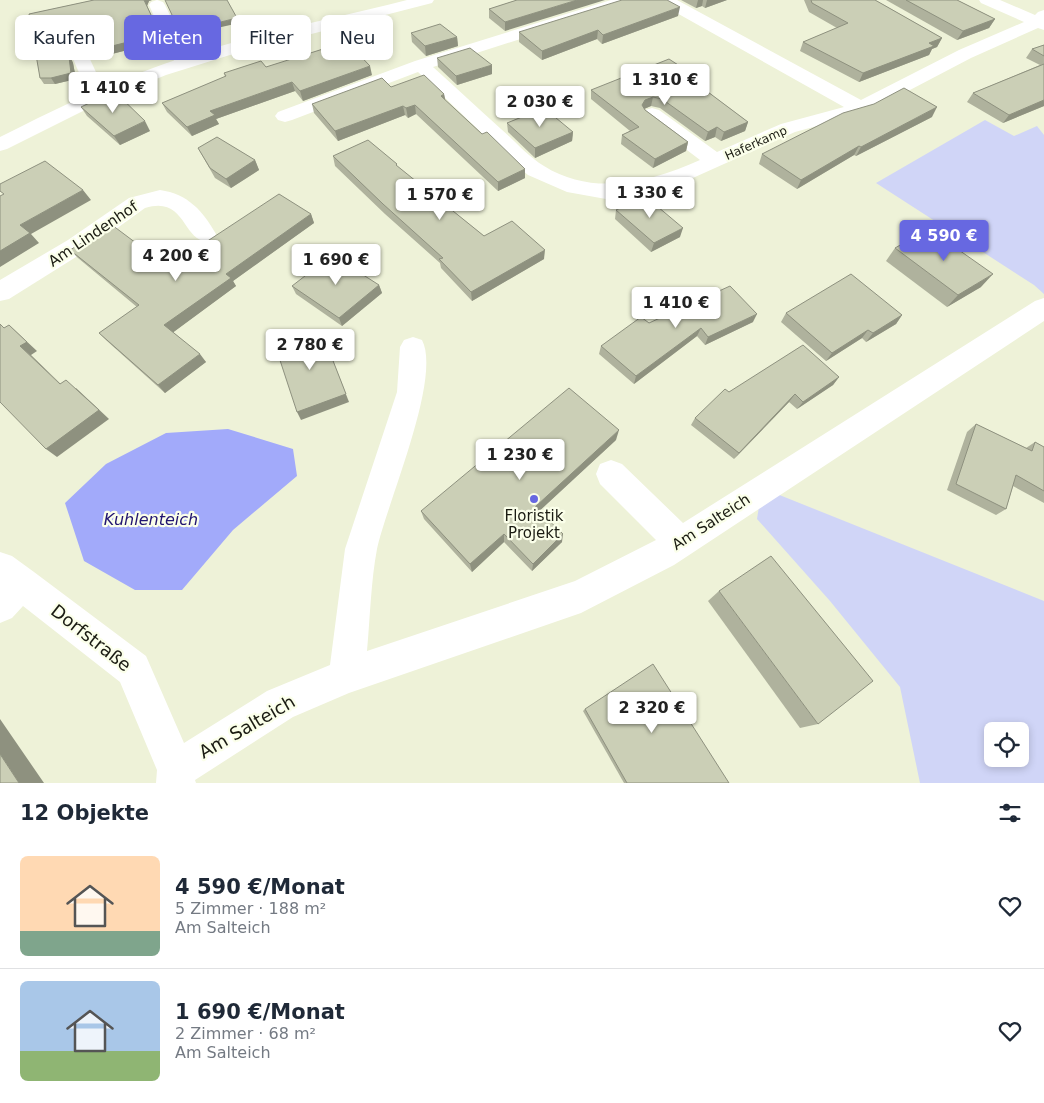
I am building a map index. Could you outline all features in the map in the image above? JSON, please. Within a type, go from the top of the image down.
[{"type":"street","points":[[0,145],[98,96],[184,63],[426,0]]},
{"type":"street","points":[[285,116],[422,65],[627,0]]},
{"type":"street","points":[[665,0],[861,108]]},
{"type":"street","points":[[987,0],[1042,21]]},
{"type":"street","points":[[157,5],[184,63]]},
{"type":"street","points":[[948,44],[965,54],[1042,21]]},
{"type":"street","name":"Haferkamp","points":[[422,65],[521,159],[541,173],[570,186],[584,190],[605,192],[630,191],[667,182],[789,127],[861,108],[965,54]]},
{"type":"street","points":[[82,60],[98,96]]},
{"type":"street","points":[[652,114],[715,161]]},
{"type":"street","name":"Am Lindenhof","points":[[0,292],[36,272],[137,203],[146,199],[170,197],[189,212],[205,234]]},
{"type":"street","name":"Am Salteich","points":[[176,776],[280,704],[347,676],[581,596],[663,554],[762,488],[1044,308]]},
{"type":"street","points":[[347,676],[361,549],[412,392],[413,347]]},
{"type":"street","points":[[611,474],[682,542]]},
{"type":"street","name":"Dorfstraße","points":[[7,586],[133,668],[176,776]]},
{"type":"shaded area","points":[[985,120],[1014,136],[1037,126],[1044,135],[1044,294],[1034,285],[876,183]]},
{"type":"shaded area","points":[[762,488],[1044,601],[1044,783],[920,783],[900,687],[830,601],[757,519]]},
{"type":"water","name":"Kuhlenteich","points":[[228,429],[293,449],[297,476],[233,530],[182,590],[135,590],[84,561],[65,503],[106,464],[166,433]]},
{"type":"building","points":[[94,0],[144,0],[151,15],[124,15],[124,43],[114,46],[114,15],[29,14]]},
{"type":"building","points":[[165,0],[227,0],[235,15],[231,15],[231,19],[221,22],[221,15],[172,15]]},
{"type":"building","points":[[517,0],[577,0],[505,22],[489,9]]},
{"type":"building","points":[[622,0],[667,0],[680,7],[603,35],[598,30],[542,51],[519,32]]},
{"type":"building","points":[[811,0],[875,0],[942,38],[929,43],[934,46],[863,73],[803,42],[848,23],[812,3]]},
{"type":"building","points":[[906,0],[957,0],[995,19],[963,31]]},
{"type":"building","points":[[440,24],[457,37],[425,46],[411,33]]},
{"type":"building","points":[[1044,45],[1044,56],[1032,49]]},
{"type":"building","points":[[470,48],[492,65],[456,76],[437,58]]},
{"type":"building","points":[[321,50],[321,60],[364,60],[370,66],[300,91],[292,82],[210,111],[215,115],[187,127],[162,103],[226,76],[224,73],[261,61],[266,67],[288,60],[311,60],[311,53]]},
{"type":"building","points":[[669,59],[698,78],[692,80],[748,122],[724,132],[717,127],[708,132],[662,99],[653,97],[645,100],[642,105],[645,110],[688,142],[655,159],[622,135],[639,127],[591,90]]},
{"type":"building","points":[[37,60],[69,60],[71,73],[51,78],[40,78]]},
{"type":"building","points":[[1044,64],[1044,100],[1009,115],[973,93]]},
{"type":"building","points":[[424,75],[444,94],[441,96],[482,134],[487,132],[525,169],[498,182],[415,105],[406,108],[403,106],[335,131],[312,104],[382,78],[391,87]]},
{"type":"building","points":[[904,88],[937,107],[861,147],[859,146],[801,180],[762,154],[843,113],[874,104]]},
{"type":"building","points":[[114,91],[145,121],[114,136],[81,107]]},
{"type":"building","points":[[544,108],[573,132],[535,148],[507,123]]},
{"type":"building","points":[[217,137],[255,160],[226,179],[210,168],[198,148]]},
{"type":"building","points":[[368,140],[484,236],[512,221],[545,250],[471,292],[439,259],[443,258],[333,156]]},
{"type":"building","points":[[45,161],[83,190],[20,225],[30,233],[0,251],[0,196],[4,194],[0,191],[0,184]]},
{"type":"building","points":[[279,194],[311,214],[226,274],[231,278],[164,325],[200,354],[158,385],[99,333],[139,305],[70,250],[112,225],[168,267]]},
{"type":"building","points":[[645,196],[683,228],[654,243],[616,210]]},
{"type":"building","points":[[929,229],[993,274],[958,295],[895,248]]},
{"type":"building","points":[[332,255],[379,285],[339,318],[292,286]]},
{"type":"building","points":[[851,274],[902,315],[873,333],[868,330],[832,353],[786,313]]},
{"type":"building","points":[[730,286],[757,314],[708,337],[701,328],[636,376],[601,346],[641,317],[649,323]]},
{"type":"building","points":[[0,324],[4,328],[9,325],[27,342],[20,346],[60,384],[66,380],[99,410],[46,449],[0,402]]},
{"type":"building","points":[[321,330],[346,394],[297,412],[275,345]]},
{"type":"building","points":[[803,345],[839,377],[803,402],[795,394],[739,453],[695,418],[725,389],[729,392]]},
{"type":"building","points":[[569,388],[619,430],[535,507],[563,534],[533,564],[504,534],[470,564],[421,511]]},
{"type":"building","points":[[976,424],[1032,451],[1035,442],[1044,447],[1044,491],[1016,475],[1006,509],[956,484]]},
{"type":"building","points":[[771,556],[873,681],[818,724],[719,591]]},
{"type":"building","points":[[653,664],[729,783],[627,783],[585,709]]},
{"type":"building","points":[[0,754],[19,783],[0,783]]},
{"type":"place","name":"Floristik Projekt","points":[[534,499]]}]
